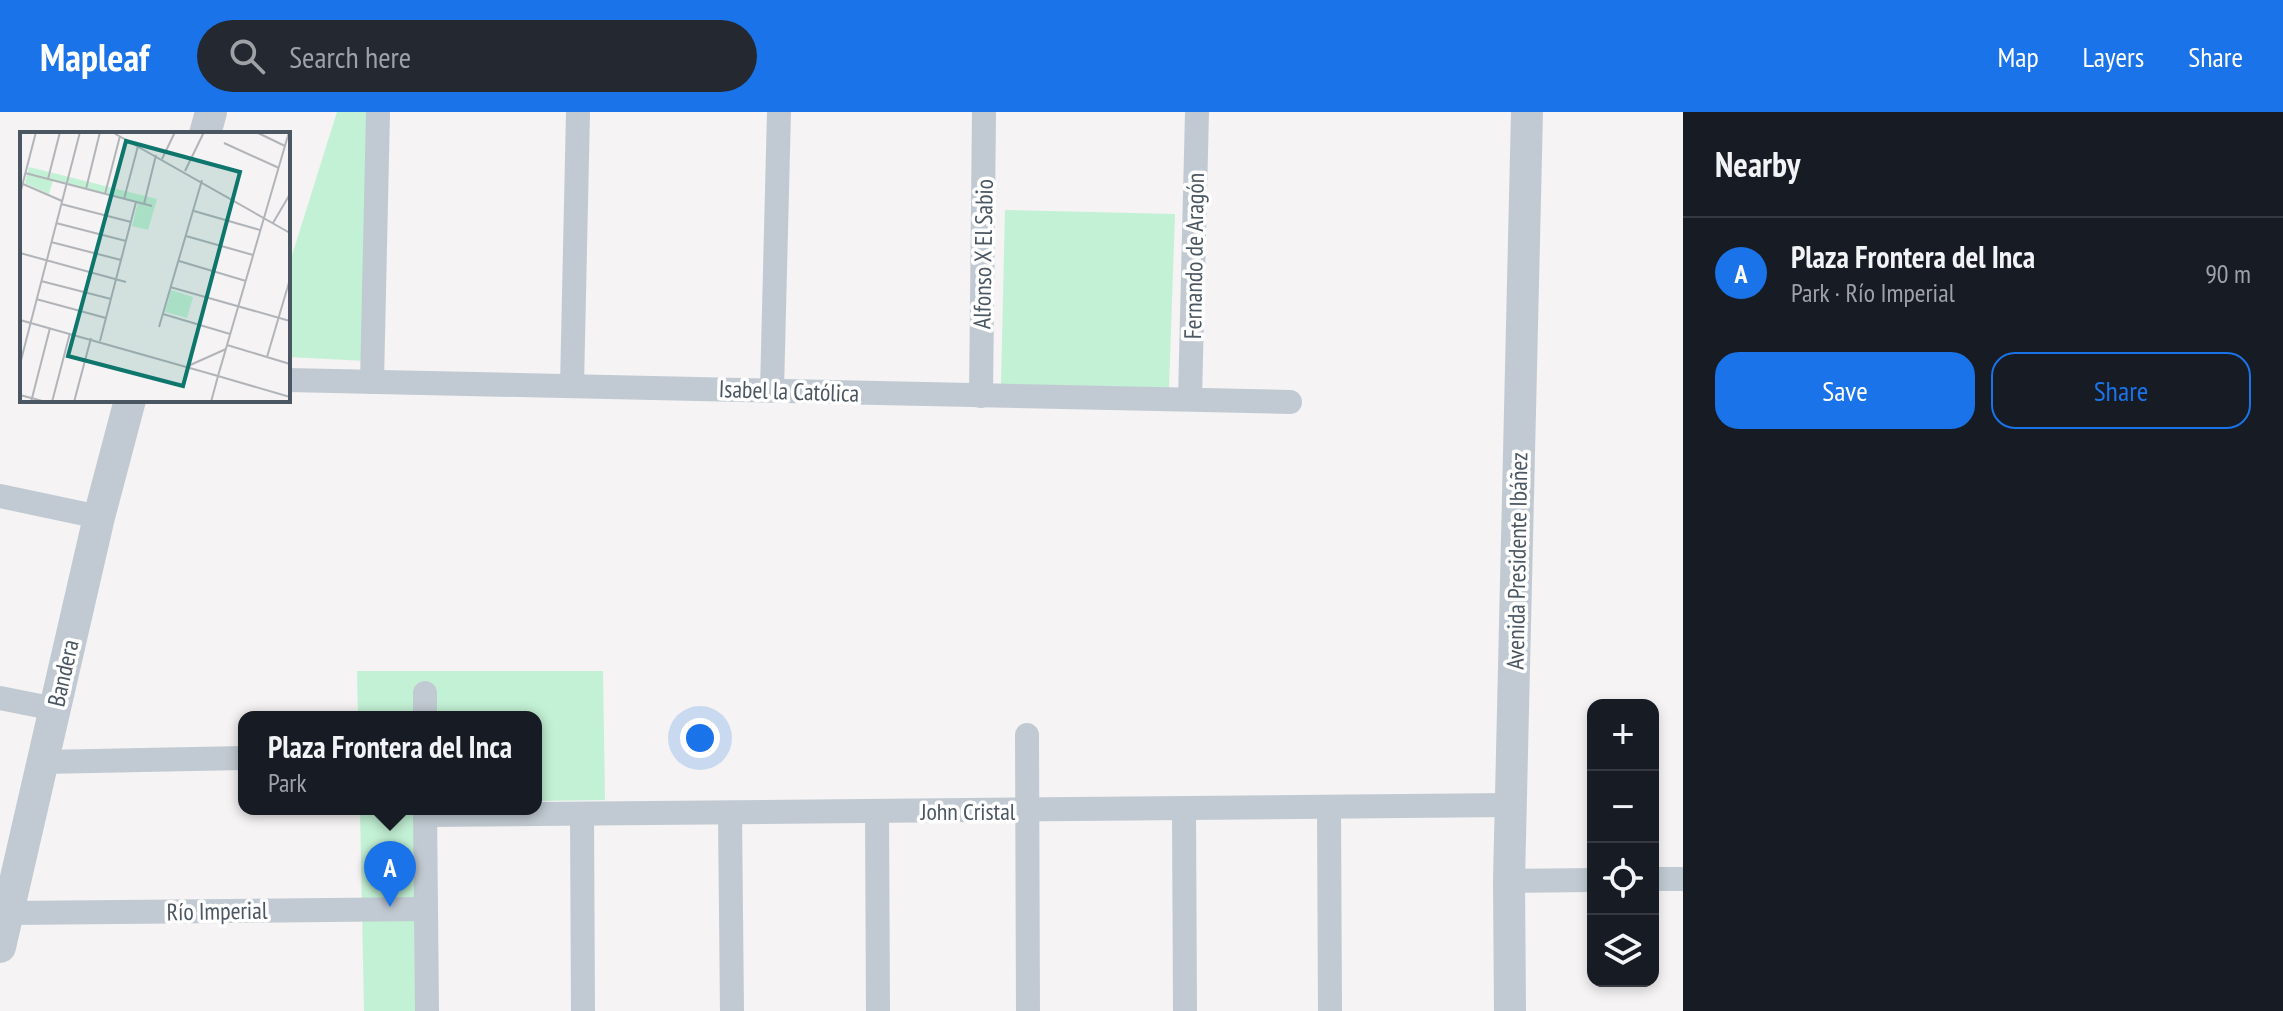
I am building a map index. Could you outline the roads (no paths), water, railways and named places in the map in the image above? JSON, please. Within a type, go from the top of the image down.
[{"type":"street","points":[[206,132],[211,112]]},
{"type":"street","points":[[372,382],[378,112]]},
{"type":"street","points":[[572,386],[578,112]]},
{"type":"street","points":[[772,390],[779,112]]},
{"type":"street","name":"Alfonso X El Sabio","points":[[981,396],[984,112]]},
{"type":"street","name":"Fernando de Aragón","points":[[1190,399],[1197,112]]},
{"type":"street","name":"Avenida Presidente Ibáñez","points":[[1510,1011],[1509,881],[1527,112]]},
{"type":"street","name":"Isabel la Católica","points":[[290,380],[1290,402]]},
{"type":"street","name":"Bandera","points":[[0,947],[8,913],[10,856],[42,762],[99,517],[129,402]]},
{"type":"street","points":[[0,496],[99,517]]},
{"type":"street","points":[[0,698],[55,709]]},
{"type":"street","points":[[1027,735],[1028,1011]]},
{"type":"street","points":[[42,762],[238,758]]},
{"type":"street","name":"John Cristal","points":[[542,813],[1511,805]]},
{"type":"street","points":[[1329,808],[1330,1011]]},
{"type":"street","points":[[1184,809],[1185,1011]]},
{"type":"street","points":[[877,811],[878,1011]]},
{"type":"street","points":[[730,813],[732,1011]]},
{"type":"street","points":[[582,814],[583,1011]]},
{"type":"street","points":[[425,815],[427,1011]]},
{"type":"street","points":[[1659,879],[1683,879]]},
{"type":"street","points":[[1509,881],[1587,880]]},
{"type":"street","name":"Río Imperial","points":[[8,913],[426,909]]},
{"type":"place","name":"Plaza Frontera del Inca","points":[[390,907]]}]
